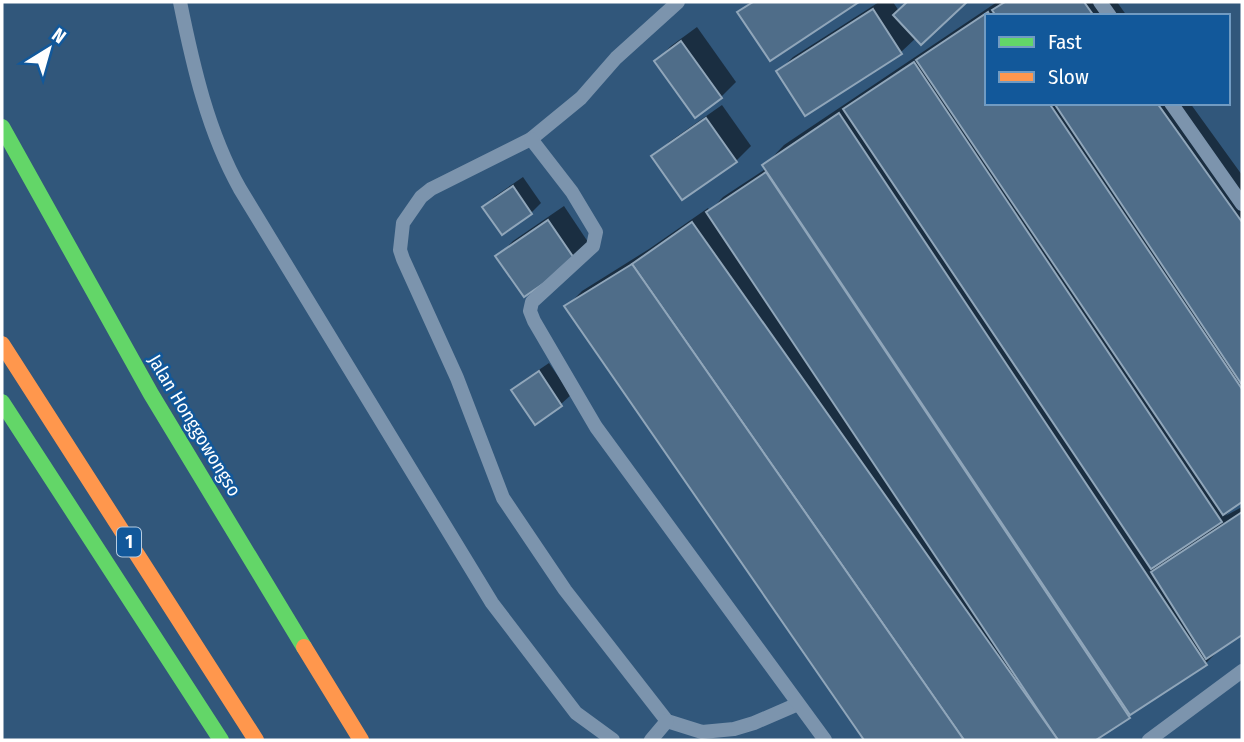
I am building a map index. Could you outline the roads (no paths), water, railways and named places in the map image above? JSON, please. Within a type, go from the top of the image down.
[{"type":"main road","name":"Jalan Honggowongso","points":[[2,127],[151,394],[361,740]]},
{"type":"main road","name":"1","points":[[2,344],[256,740]]},
{"type":"main road","name":"1","points":[[2,402],[221,740]]},
{"type":"lane","points":[[180,2],[211,128],[240,189],[492,603],[576,712],[613,740]]},
{"type":"lane","points":[[678,2],[625,49],[581,98],[531,139],[430,189],[421,197],[403,223],[400,250],[457,378],[503,498],[565,590],[667,721],[702,732],[734,729],[798,704]]},
{"type":"lane","points":[[1172,105],[1242,204]]},
{"type":"lane","points":[[531,139],[572,192],[596,232],[593,246],[533,302],[530,311],[534,321],[596,427],[825,740]]},
{"type":"lane","points":[[1149,740],[1242,671]]},
{"type":"lane","points":[[651,740],[667,721]]}]
